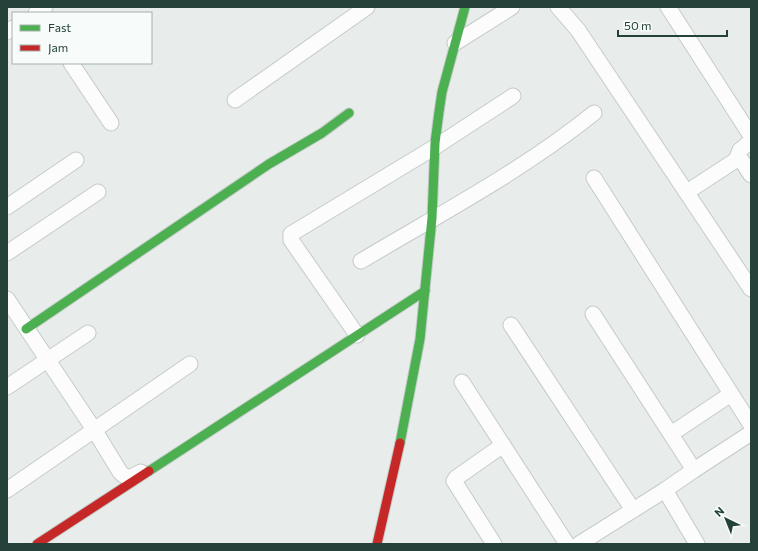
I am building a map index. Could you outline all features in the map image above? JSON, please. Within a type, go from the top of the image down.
[{"type":"street","points":[[235,100],[367,7]]},
{"type":"street","points":[[377,544],[401,442],[420,339],[432,218],[435,147],[442,92],[465,7]]},
{"type":"street","points":[[455,43],[512,7]]},
{"type":"street","points":[[558,7],[578,30],[751,289]]},
{"type":"street","points":[[668,7],[751,136]]},
{"type":"street","points":[[72,64],[112,122]]},
{"type":"street","points":[[357,335],[291,240],[291,234],[435,147],[513,96]]},
{"type":"street","points":[[26,329],[269,164],[322,133],[349,113]]},
{"type":"street","points":[[361,261],[530,161],[594,114]]},
{"type":"street","points":[[751,140],[739,152],[739,158],[751,174]]},
{"type":"street","points":[[687,192],[739,158]]},
{"type":"street","points":[[7,207],[76,160]]},
{"type":"street","points":[[594,178],[751,425]]},
{"type":"street","points":[[7,253],[98,192]]},
{"type":"street","points":[[36,544],[425,291]]},
{"type":"street","points":[[7,299],[123,475],[129,478],[144,471],[148,472]]},
{"type":"street","points":[[593,314],[694,470]]},
{"type":"street","points":[[511,325],[633,510]]},
{"type":"street","points":[[7,387],[88,333]]},
{"type":"street","points":[[7,490],[190,364]]},
{"type":"street","points":[[462,382],[567,544]]},
{"type":"street","points":[[671,434],[731,394]]},
{"type":"street","points":[[580,544],[751,433]]},
{"type":"street","points":[[494,544],[454,481],[456,478],[503,445]]},
{"type":"street","points":[[664,490],[697,544]]},
{"type":"traffic: fast","points":[[400,443],[420,339],[432,218],[435,143],[439,112],[442,92],[465,7]]},
{"type":"traffic: fast","points":[[26,329],[269,164],[322,133],[349,113]]},
{"type":"traffic: fast","points":[[149,471],[425,291]]},
{"type":"traffic: jam","points":[[377,544],[400,443]]},
{"type":"traffic: jam","points":[[37,544],[149,471]]}]
